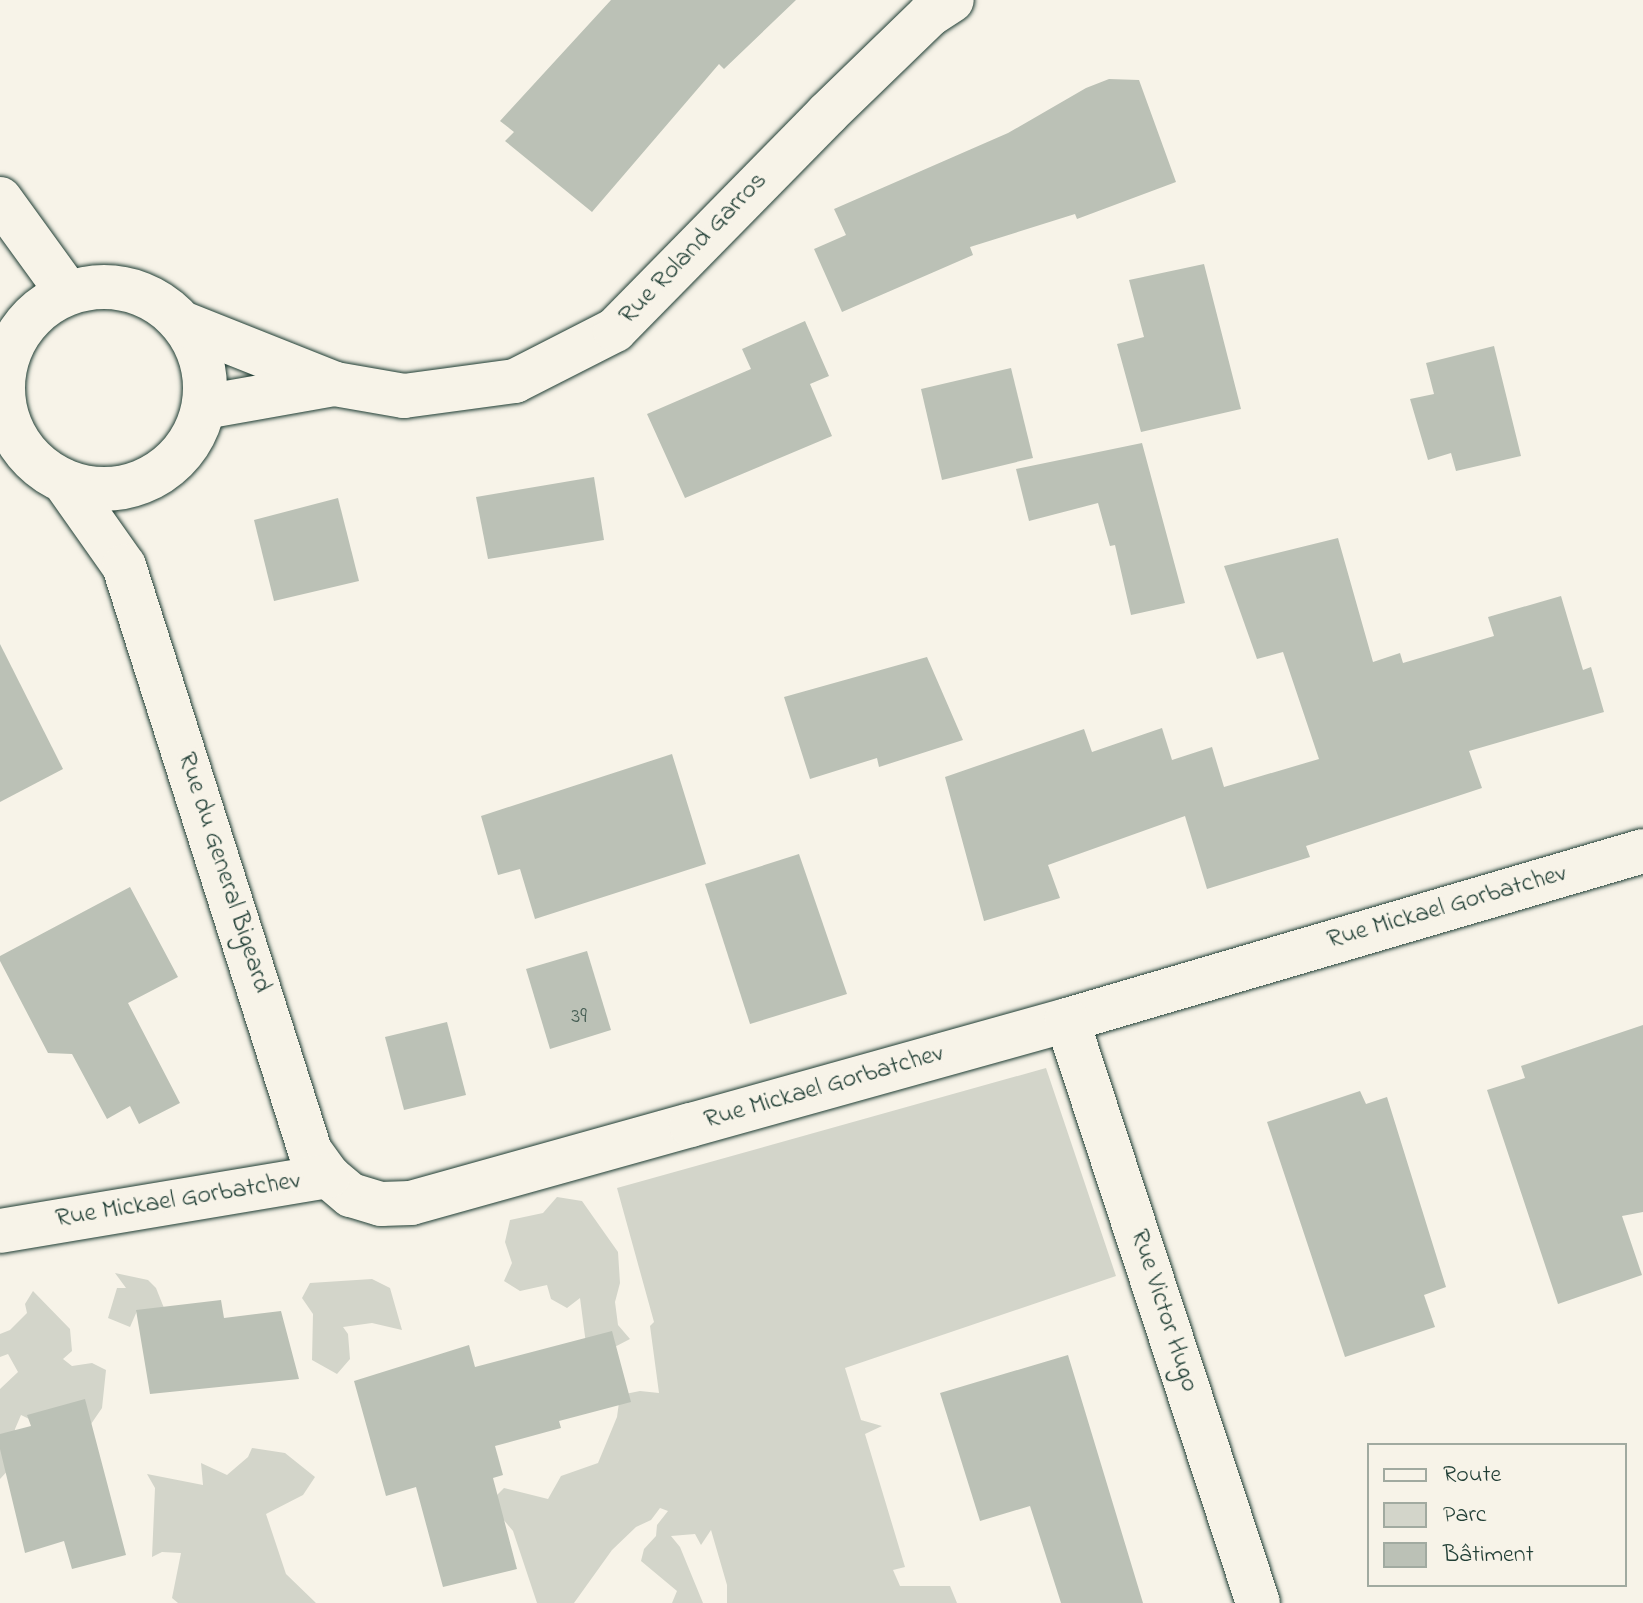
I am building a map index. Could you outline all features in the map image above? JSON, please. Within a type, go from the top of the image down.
[{"type":"street","name":"Rue Roland Garros","points":[[182,323],[335,384],[404,396],[515,381],[615,330],[827,114],[929,15],[952,0]]},
{"type":"street","points":[[0,199],[68,293]]},
{"type":"street","points":[[95,288],[122,289],[155,301],[182,323],[197,349],[205,378],[204,407],[195,434],[180,457],[158,474],[134,486],[99,489],[64,481],[37,465],[17,441],[4,410],[2,379],[5,338],[44,306],[68,293],[95,288]]},
{"type":"street","name":"Rue Roland Garros","points":[[204,407],[335,384]]},
{"type":"street","name":"Rue du General Bigeard","points":[[64,481],[124,566],[310,1151],[328,1176]]},
{"type":"street","name":"Rue du General Bigeard","points":[[124,566],[134,486]]},
{"type":"street","name":"Rue Mickael Gorbatchev","points":[[0,1231],[328,1176],[351,1195],[381,1204],[411,1203],[1067,1020],[1643,851]]},
{"type":"street","name":"Rue Victor Hugo","points":[[1067,1020],[1258,1603]]},
{"type":"green space","points":[[1046,1068],[1116,1276],[845,1368],[861,1420],[882,1426],[865,1434],[905,1567],[893,1570],[900,1586],[950,1586],[957,1603],[727,1603],[727,1585],[711,1530],[701,1545],[695,1534],[671,1536],[680,1547],[703,1603],[672,1603],[677,1591],[641,1561],[644,1549],[656,1536],[657,1525],[668,1511],[660,1508],[651,1520],[636,1527],[612,1550],[574,1603],[537,1603],[513,1531],[497,1512],[493,1499],[504,1488],[548,1499],[561,1476],[598,1463],[617,1417],[620,1395],[640,1391],[659,1393],[650,1326],[654,1322],[617,1188]]},
{"type":"green space","points":[[557,1197],[582,1201],[618,1252],[620,1283],[615,1302],[618,1325],[630,1339],[603,1353],[586,1344],[580,1298],[567,1308],[551,1299],[547,1285],[520,1291],[504,1281],[512,1263],[505,1242],[510,1220],[543,1213]]},
{"type":"green space","points":[[115,1273],[148,1280],[156,1288],[166,1313],[137,1311],[130,1327],[108,1318],[117,1288],[126,1288]]},
{"type":"green space","points":[[372,1279],[390,1288],[402,1330],[372,1323],[343,1327],[348,1334],[350,1359],[337,1374],[312,1360],[313,1314],[302,1298],[310,1283]]},
{"type":"green space","points":[[33,1291],[70,1329],[72,1351],[63,1359],[72,1366],[92,1363],[106,1370],[102,1408],[78,1443],[21,1415],[15,1429],[12,1466],[0,1479],[0,1389],[18,1372],[8,1354],[0,1357],[0,1334],[10,1330],[27,1313],[25,1304]]},
{"type":"green space","points":[[252,1448],[285,1453],[315,1477],[303,1495],[266,1514],[286,1574],[316,1603],[178,1603],[172,1598],[181,1553],[162,1552],[152,1557],[155,1488],[147,1474],[203,1485],[201,1463],[227,1475],[248,1457]]},
{"type":"building","points":[[611,0],[796,0],[724,69],[719,64],[592,212],[505,141],[514,132],[500,121]]},
{"type":"building","points":[[1109,79],[1139,80],[1176,182],[1077,219],[1075,214],[970,247],[973,255],[842,312],[814,249],[846,235],[834,209],[1008,133],[1086,88]]},
{"type":"building","points":[[1204,264],[1241,409],[1141,432],[1117,344],[1144,337],[1129,280]]},
{"type":"building","points":[[805,321],[829,376],[810,384],[832,436],[685,498],[647,414],[751,369],[742,349]]},
{"type":"building","points":[[1494,346],[1521,456],[1456,471],[1451,453],[1428,460],[1410,399],[1434,394],[1426,363]]},
{"type":"building","points":[[1011,368],[1033,458],[942,480],[921,389]]},
{"type":"building","points":[[1142,443],[1185,603],[1131,615],[1115,545],[1110,546],[1098,503],[1029,521],[1016,469]]},
{"type":"building","points":[[594,477],[604,540],[488,559],[476,497]]},
{"type":"building","points":[[338,498],[359,581],[274,601],[254,520]]},
{"type":"building","points":[[1338,538],[1373,662],[1400,653],[1403,663],[1494,636],[1488,617],[1561,596],[1583,670],[1591,667],[1604,712],[1469,751],[1482,788],[1306,846],[1310,857],[1207,889],[1185,816],[1048,865],[1060,898],[984,921],[945,777],[1084,729],[1092,752],[1162,728],[1172,760],[1212,747],[1224,787],[1319,759],[1283,652],[1257,659],[1224,566]]},
{"type":"building","points":[[0,644],[63,769],[0,802]]},
{"type":"building","points":[[927,657],[963,740],[879,767],[877,758],[810,779],[784,697]]},
{"type":"building","points":[[672,754],[706,864],[535,919],[520,869],[498,875],[481,816]]},
{"type":"building","points":[[799,854],[847,994],[750,1024],[705,884]]},
{"type":"building","points":[[130,887],[178,977],[128,1003],[180,1103],[139,1124],[130,1106],[107,1119],[72,1054],[48,1053],[0,961],[0,956]]},
{"type":"building","points":[[587,951],[611,1030],[550,1049],[526,969]]},
{"type":"building","points":[[447,1022],[466,1095],[404,1110],[385,1037]]},
{"type":"building","points":[[1643,1025],[1643,1212],[1622,1216],[1642,1275],[1558,1304],[1487,1090],[1525,1078],[1521,1066]]},
{"type":"building","points":[[1360,1091],[1366,1104],[1387,1097],[1446,1287],[1424,1295],[1435,1327],[1345,1357],[1267,1122]]},
{"type":"building","points":[[221,1300],[224,1318],[281,1311],[299,1379],[150,1394],[136,1310]]},
{"type":"building","points":[[612,1331],[631,1402],[559,1421],[561,1428],[495,1446],[503,1475],[493,1478],[517,1569],[443,1587],[416,1487],[386,1496],[354,1381],[469,1345],[475,1367]]},
{"type":"building","points":[[1068,1355],[1143,1603],[1061,1603],[1030,1506],[980,1521],[940,1393]]},
{"type":"building","points":[[85,1399],[126,1555],[72,1569],[64,1541],[25,1553],[0,1449],[0,1434],[31,1426],[27,1415]]}]
